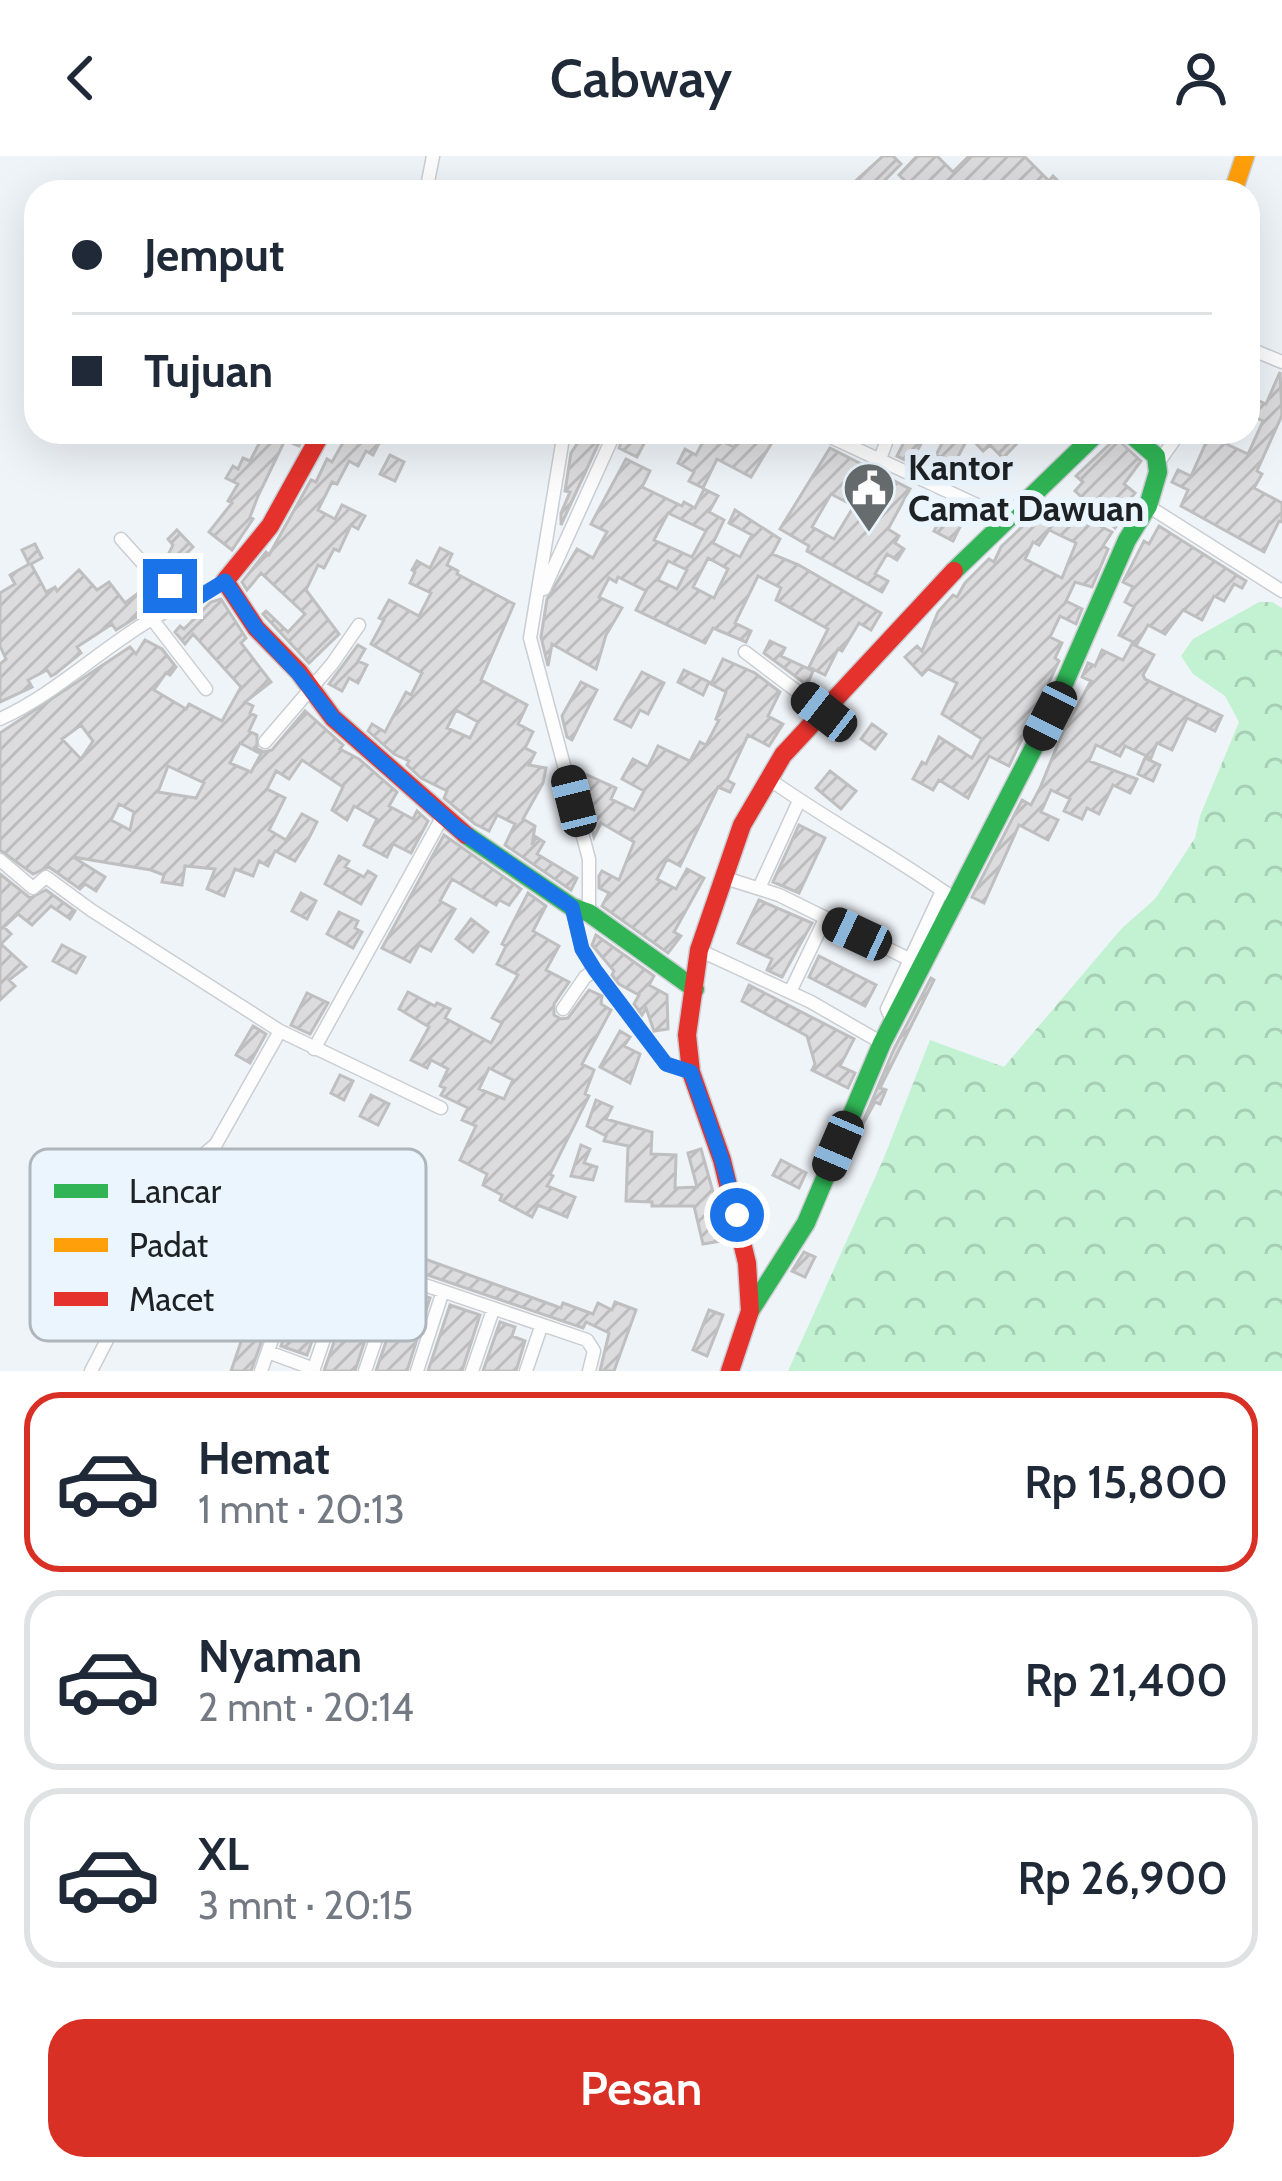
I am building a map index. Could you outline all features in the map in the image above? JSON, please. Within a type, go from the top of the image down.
[{"type":"main road","points":[[315,444],[270,526],[225,581],[256,628],[333,718],[443,816],[694,989]]},
{"type":"main road","points":[[750,1311],[737,1215],[691,1072],[687,1035],[699,950],[742,825],[783,755],[1006,519],[1085,444]]},
{"type":"main road","points":[[730,1371],[750,1311],[806,1223],[916,962],[1050,716],[1127,541],[1148,506],[1158,463],[1142,444]]},
{"type":"street","points":[[562,444],[530,638],[589,859],[581,910],[582,949],[666,1064],[691,1072]]},
{"type":"street","points":[[535,610],[610,444]]},
{"type":"street","points":[[847,444],[1006,519]]},
{"type":"street","points":[[880,459],[886,444]]},
{"type":"street","points":[[1158,463],[1171,444]]},
{"type":"street","points":[[1148,506],[1282,591]]},
{"type":"street","points":[[121,539],[148,569],[191,602]]},
{"type":"street","points":[[0,719],[27,707],[152,619],[225,581]]},
{"type":"street","points":[[152,619],[206,688]]},
{"type":"street","points":[[265,742],[359,625]]},
{"type":"street","points":[[746,652],[824,712]]},
{"type":"street","points":[[769,779],[949,895]]},
{"type":"street","points":[[759,888],[799,801]]},
{"type":"street","points":[[314,1049],[443,816]]},
{"type":"street","points":[[0,860],[33,888],[46,877],[280,1031],[441,1108]]},
{"type":"street","points":[[722,877],[759,888],[916,962]]},
{"type":"street","points":[[790,992],[825,919]]},
{"type":"street","points":[[699,950],[790,992],[882,1043]]},
{"type":"street","points":[[563,1009],[595,970]]},
{"type":"street","points":[[210,1149],[280,1031]]},
{"type":"street","points":[[426,1285],[590,1342],[594,1352],[589,1371]]},
{"type":"street","points":[[417,1371],[443,1291]]},
{"type":"street","points":[[472,1371],[493,1310]]},
{"type":"street","points":[[526,1371],[541,1327]]},
{"type":"street","points":[[91,1371],[106,1341]]},
{"type":"street","points":[[261,1371],[272,1341]]},
{"type":"street","points":[[268,1352],[313,1370],[323,1341]]},
{"type":"street","points":[[364,1371],[375,1341]]},
{"type":"green space","points":[[1259,602],[1282,608],[1282,1371],[788,1371],[883,1160],[930,1040],[1004,1067],[1122,928],[1155,899],[1195,838],[1239,722],[1225,696],[1193,674],[1181,656],[1193,639]]},
{"type":"building","points":[[883,156],[893,156],[901,164],[885,180],[857,180]]},
{"type":"building","points":[[917,156],[937,156],[953,172],[969,156],[1024,156],[1048,180],[904,180],[899,175]]},
{"type":"building","points":[[1280,372],[1282,415],[1254,488],[1282,503],[1282,522],[1264,552],[1181,506],[1188,490],[1172,482],[1178,470],[1191,476],[1205,444],[1226,444],[1248,454],[1253,444],[1260,444],[1260,401],[1266,404]]},
{"type":"building","points":[[259,444],[283,444],[258,496],[253,519],[232,550],[209,532],[232,503],[228,501],[238,484],[226,478],[243,458],[250,461]]},
{"type":"building","points":[[342,444],[379,444],[373,455],[366,451],[358,466],[349,461],[318,510],[335,519],[342,505],[365,516],[358,529],[351,525],[339,551],[334,549],[324,568],[318,565],[306,590],[339,634],[309,663],[263,614],[266,611],[288,632],[305,614],[261,573],[247,590],[242,582],[266,552],[269,555],[311,480],[316,482],[327,459],[332,462]]},
{"type":"building","points":[[577,444],[598,444],[561,525],[570,492],[565,491]]},
{"type":"building","points":[[620,444],[644,444],[637,457],[619,448]]},
{"type":"building","points":[[702,444],[771,444],[751,477],[717,459],[703,488],[689,481],[694,472],[678,463],[685,449],[696,455]]},
{"type":"building","points":[[903,444],[921,444],[911,463],[897,456]]},
{"type":"building","points":[[942,444],[965,444],[954,464],[936,455]]},
{"type":"building","points":[[976,444],[1016,444],[1003,458],[990,445],[983,451]]},
{"type":"building","points":[[1110,444],[1123,444],[1141,461],[1124,484],[1135,493],[1115,528],[1075,491],[1083,482],[1076,476]]},
{"type":"building","points":[[830,448],[910,489],[888,529],[899,536],[895,543],[904,549],[897,560],[887,554],[875,574],[888,581],[882,592],[807,551],[809,546],[780,529]],"holes":[[[831,494],[854,506],[834,539],[812,527]]]},
{"type":"building","points":[[390,455],[404,462],[395,481],[380,474]]},
{"type":"building","points":[[626,459],[650,471],[642,487],[682,506],[684,502],[695,508],[704,489],[718,496],[709,512],[724,520],[713,543],[740,557],[752,535],[729,523],[735,510],[780,539],[772,554],[881,613],[871,630],[859,623],[825,675],[809,667],[828,629],[776,600],[781,588],[758,576],[735,623],[751,631],[746,642],[713,628],[705,643],[636,610],[646,591],[618,577],[616,582],[609,578],[599,597],[622,608],[606,635],[596,669],[552,644],[548,666],[541,637],[547,599],[577,549],[593,558],[607,532],[591,524]],"holes":[[[668,513],[706,531],[692,557],[654,540]],[[708,558],[728,569],[714,598],[693,587]],[[668,561],[687,570],[677,589],[658,580]]]},
{"type":"building","points":[[1049,501],[1112,532],[1103,546],[1108,549],[1092,587],[1075,582],[1066,601],[1082,609],[1076,624],[1060,616],[1050,637],[1062,643],[1055,658],[1059,661],[1009,766],[989,756],[968,798],[939,780],[933,790],[913,779],[939,737],[972,758],[982,739],[942,714],[957,683],[928,669],[922,675],[905,657],[917,646],[922,651],[938,612],[989,559],[994,562],[1001,547]],"holes":[[[1049,530],[1076,543],[1062,578],[1025,559],[1033,542],[1039,545]]]},
{"type":"building","points":[[947,506],[966,515],[953,541],[934,531]]},
{"type":"building","points":[[1159,526],[1246,581],[1242,588],[1234,584],[1224,601],[1214,596],[1202,620],[1183,610],[1165,634],[1148,625],[1137,644],[1119,635],[1134,607],[1125,602],[1133,587],[1123,582],[1144,541],[1149,544]]},
{"type":"building","points":[[177,530],[193,547],[178,562],[191,569],[183,583],[162,567],[173,545],[168,539]]},
{"type":"building","points":[[35,544],[42,558],[31,564],[46,592],[55,587],[57,591],[79,570],[97,590],[109,582],[125,603],[145,588],[159,603],[116,630],[112,624],[77,647],[81,653],[55,674],[47,670],[28,680],[32,687],[0,702],[0,664],[6,659],[0,646],[0,593],[15,584],[10,575],[29,564],[22,550]]},
{"type":"building","points":[[440,548],[452,554],[447,565],[457,574],[514,604],[481,680],[527,705],[518,724],[533,732],[525,748],[535,753],[529,765],[546,768],[523,819],[535,826],[532,845],[536,837],[544,842],[537,854],[577,878],[571,890],[505,845],[515,824],[497,815],[489,831],[475,824],[444,798],[447,791],[421,778],[407,765],[409,761],[368,731],[372,724],[385,732],[422,673],[371,644],[384,620],[379,618],[389,600],[419,616],[431,593],[410,583],[412,570],[417,561],[430,568]],"holes":[[[456,710],[478,722],[470,738],[447,728]]]},
{"type":"building","points":[[221,599],[246,638],[241,643],[271,682],[245,702],[253,706],[250,713],[256,716],[249,731],[257,735],[257,749],[272,750],[305,711],[343,745],[340,749],[397,792],[389,806],[413,819],[417,811],[428,821],[411,853],[393,844],[387,857],[364,845],[377,819],[354,806],[347,820],[332,810],[343,787],[302,760],[289,779],[276,771],[267,789],[285,798],[269,830],[286,840],[302,814],[317,822],[309,838],[295,861],[275,851],[268,866],[259,861],[253,876],[235,869],[224,896],[207,889],[215,869],[185,866],[182,885],[162,882],[164,875],[151,870],[73,857],[105,877],[96,891],[85,884],[80,889],[49,867],[33,874],[0,850],[0,733],[130,647],[136,654],[145,640],[162,649],[176,667],[154,690],[186,709],[189,704],[222,721],[241,687],[193,634],[185,644],[175,632]],"holes":[[[81,725],[93,741],[81,759],[62,739]],[[240,743],[261,754],[251,772],[230,763]],[[168,766],[204,783],[196,798],[158,792]],[[119,804],[134,812],[130,830],[111,820]]]},
{"type":"building","points":[[770,641],[785,648],[781,656],[813,671],[807,685],[764,653]]},
{"type":"building","points":[[1132,644],[1154,655],[1145,679],[1222,716],[1215,731],[1187,718],[1172,750],[1157,743],[1151,758],[1125,746],[1120,756],[1096,745],[1089,761],[1137,779],[1130,793],[1113,785],[1099,814],[1087,808],[1082,819],[1064,811],[1070,799],[1051,790],[1041,812],[1058,820],[1048,840],[1019,825],[984,903],[972,897],[1022,800],[1031,805],[1040,788],[1091,681],[1082,677],[1088,663],[1095,666],[1102,650],[1123,660]]},
{"type":"building","points":[[358,645],[365,649],[358,661],[367,665],[358,683],[349,678],[342,691],[329,684]]},
{"type":"building","points":[[723,659],[755,673],[780,692],[768,716],[783,724],[769,746],[748,735],[727,780],[734,784],[730,792],[718,787],[680,866],[667,859],[657,879],[676,889],[687,869],[704,878],[674,932],[681,936],[668,953],[602,906],[609,893],[599,888],[599,876],[602,871],[619,880],[634,842],[601,823],[594,837],[576,770],[616,788],[611,799],[634,810],[644,791],[622,779],[633,759],[648,767],[658,746],[690,761],[700,742],[706,745],[726,692],[711,684]]},
{"type":"building","points":[[684,670],[709,682],[703,695],[678,682]]},
{"type":"building","points":[[642,672],[664,683],[648,714],[640,710],[631,727],[615,719]]},
{"type":"building","points":[[581,682],[597,690],[572,740],[562,716]]},
{"type":"building","points":[[872,724],[886,734],[875,749],[861,739]]},
{"type":"building","points":[[1145,758],[1160,765],[1153,781],[1138,774]]},
{"type":"building","points":[[830,771],[856,791],[841,809],[816,788]]},
{"type":"building","points":[[799,825],[825,838],[799,893],[773,882]]},
{"type":"building","points":[[444,835],[521,889],[509,905],[499,900],[496,905],[452,879],[440,901],[455,909],[431,951],[419,945],[410,962],[382,948]]},
{"type":"building","points":[[339,856],[349,861],[345,867],[364,877],[368,871],[376,876],[361,904],[325,884]]},
{"type":"building","points":[[0,874],[30,898],[46,890],[75,911],[70,919],[51,906],[32,925],[18,914],[4,927],[11,934],[1,944],[26,967],[9,980],[15,986],[0,1000]]},
{"type":"building","points":[[301,893],[316,901],[307,919],[292,911]]},
{"type":"building","points":[[528,893],[546,906],[533,931],[559,946],[546,970],[569,982],[554,1004],[554,1015],[568,1018],[589,990],[602,996],[601,1004],[611,1010],[582,1064],[594,1070],[585,1094],[589,1096],[547,1186],[575,1197],[567,1217],[538,1205],[532,1217],[483,1185],[487,1174],[460,1160],[476,1126],[462,1120],[468,1108],[441,1095],[448,1069],[431,1060],[427,1068],[411,1060],[429,1027],[399,1009],[408,992],[450,1009],[445,1018],[491,1043],[502,1023],[492,1018],[518,975],[497,964],[506,946],[502,944]],"holes":[[[489,1068],[513,1080],[504,1099],[479,1089]]]},
{"type":"building","points":[[759,900],[812,923],[782,977],[767,970],[772,959],[738,943]]},
{"type":"building","points":[[339,912],[358,921],[355,928],[362,932],[353,948],[327,934]]},
{"type":"building","points":[[471,919],[488,932],[473,952],[456,939]]},
{"type":"building","points":[[596,935],[654,976],[649,985],[667,995],[668,1029],[654,1031],[646,1008],[642,1015],[634,1004],[639,995],[619,984],[592,945]]},
{"type":"building","points":[[62,945],[85,957],[76,973],[53,961]]},
{"type":"building","points":[[819,956],[876,985],[865,1006],[809,977]]},
{"type":"building","points":[[931,978],[880,1088],[886,1090],[880,1104],[875,1102],[859,1131],[894,1049]]},
{"type":"building","points":[[749,985],[854,1039],[840,1066],[855,1073],[848,1088],[812,1070],[815,1064],[807,1036],[742,1001]]},
{"type":"building","points":[[307,993],[328,1003],[310,1034],[291,1025]]},
{"type":"building","points":[[253,1026],[266,1034],[250,1063],[236,1055]]},
{"type":"building","points":[[620,1031],[630,1037],[624,1046],[640,1054],[630,1083],[600,1067]]},
{"type":"building","points":[[340,1075],[353,1081],[344,1100],[331,1093]]},
{"type":"building","points":[[371,1095],[389,1104],[378,1125],[360,1116]]},
{"type":"building","points":[[596,1100],[612,1107],[606,1119],[652,1132],[651,1154],[676,1155],[675,1188],[697,1187],[688,1153],[701,1149],[721,1241],[703,1244],[694,1206],[626,1201],[628,1146],[604,1141],[606,1136],[587,1126]]},
{"type":"building","points":[[581,1145],[590,1149],[584,1163],[597,1167],[593,1180],[571,1176]]},
{"type":"building","points":[[781,1160],[806,1173],[799,1188],[773,1175]]},
{"type":"building","points":[[804,1252],[815,1257],[805,1277],[792,1271]]},
{"type":"building","points":[[426,1259],[561,1308],[563,1303],[593,1314],[598,1303],[612,1310],[615,1302],[636,1310],[614,1371],[600,1371],[609,1333],[586,1322],[583,1328],[426,1274]]},
{"type":"building","points":[[450,1305],[480,1315],[462,1371],[428,1371]]},
{"type":"building","points":[[709,1310],[723,1315],[707,1356],[693,1350]]},
{"type":"building","points":[[500,1322],[515,1327],[512,1336],[525,1341],[516,1371],[483,1371]]},
{"type":"building","points":[[241,1341],[262,1341],[251,1371],[231,1371]]},
{"type":"building","points":[[283,1341],[312,1341],[307,1355],[281,1346]]},
{"type":"building","points":[[334,1341],[365,1341],[355,1371],[324,1371]]},
{"type":"building","points":[[386,1341],[416,1341],[407,1371],[376,1371]]},
{"type":"traffic: fast","points":[[954,571],[1086,444]]},
{"type":"traffic: fast","points":[[750,1311],[806,1223],[882,1043],[1050,716],[1127,540],[1148,506],[1158,472],[1156,456],[1142,444]]},
{"type":"traffic: fast","points":[[466,835],[572,907],[589,913],[695,989]]},
{"type":"traffic: slow","points":[[1237,180],[1245,156]]},
{"type":"traffic: jam","points":[[315,444],[270,526],[225,581],[256,628],[299,672],[333,718],[466,835]]},
{"type":"traffic: jam","points":[[730,1371],[750,1311],[747,1263],[722,1160],[691,1072],[687,1035],[699,950],[742,825],[783,755],[954,571]]},
{"type":"place","name":"Kantor Camat Dawuan","points":[[869,534]]},
{"type":"route","points":[[170,586],[191,602],[225,581],[256,628],[333,718],[458,829],[572,907],[582,949],[595,970],[666,1064],[691,1072],[737,1215]]}]
